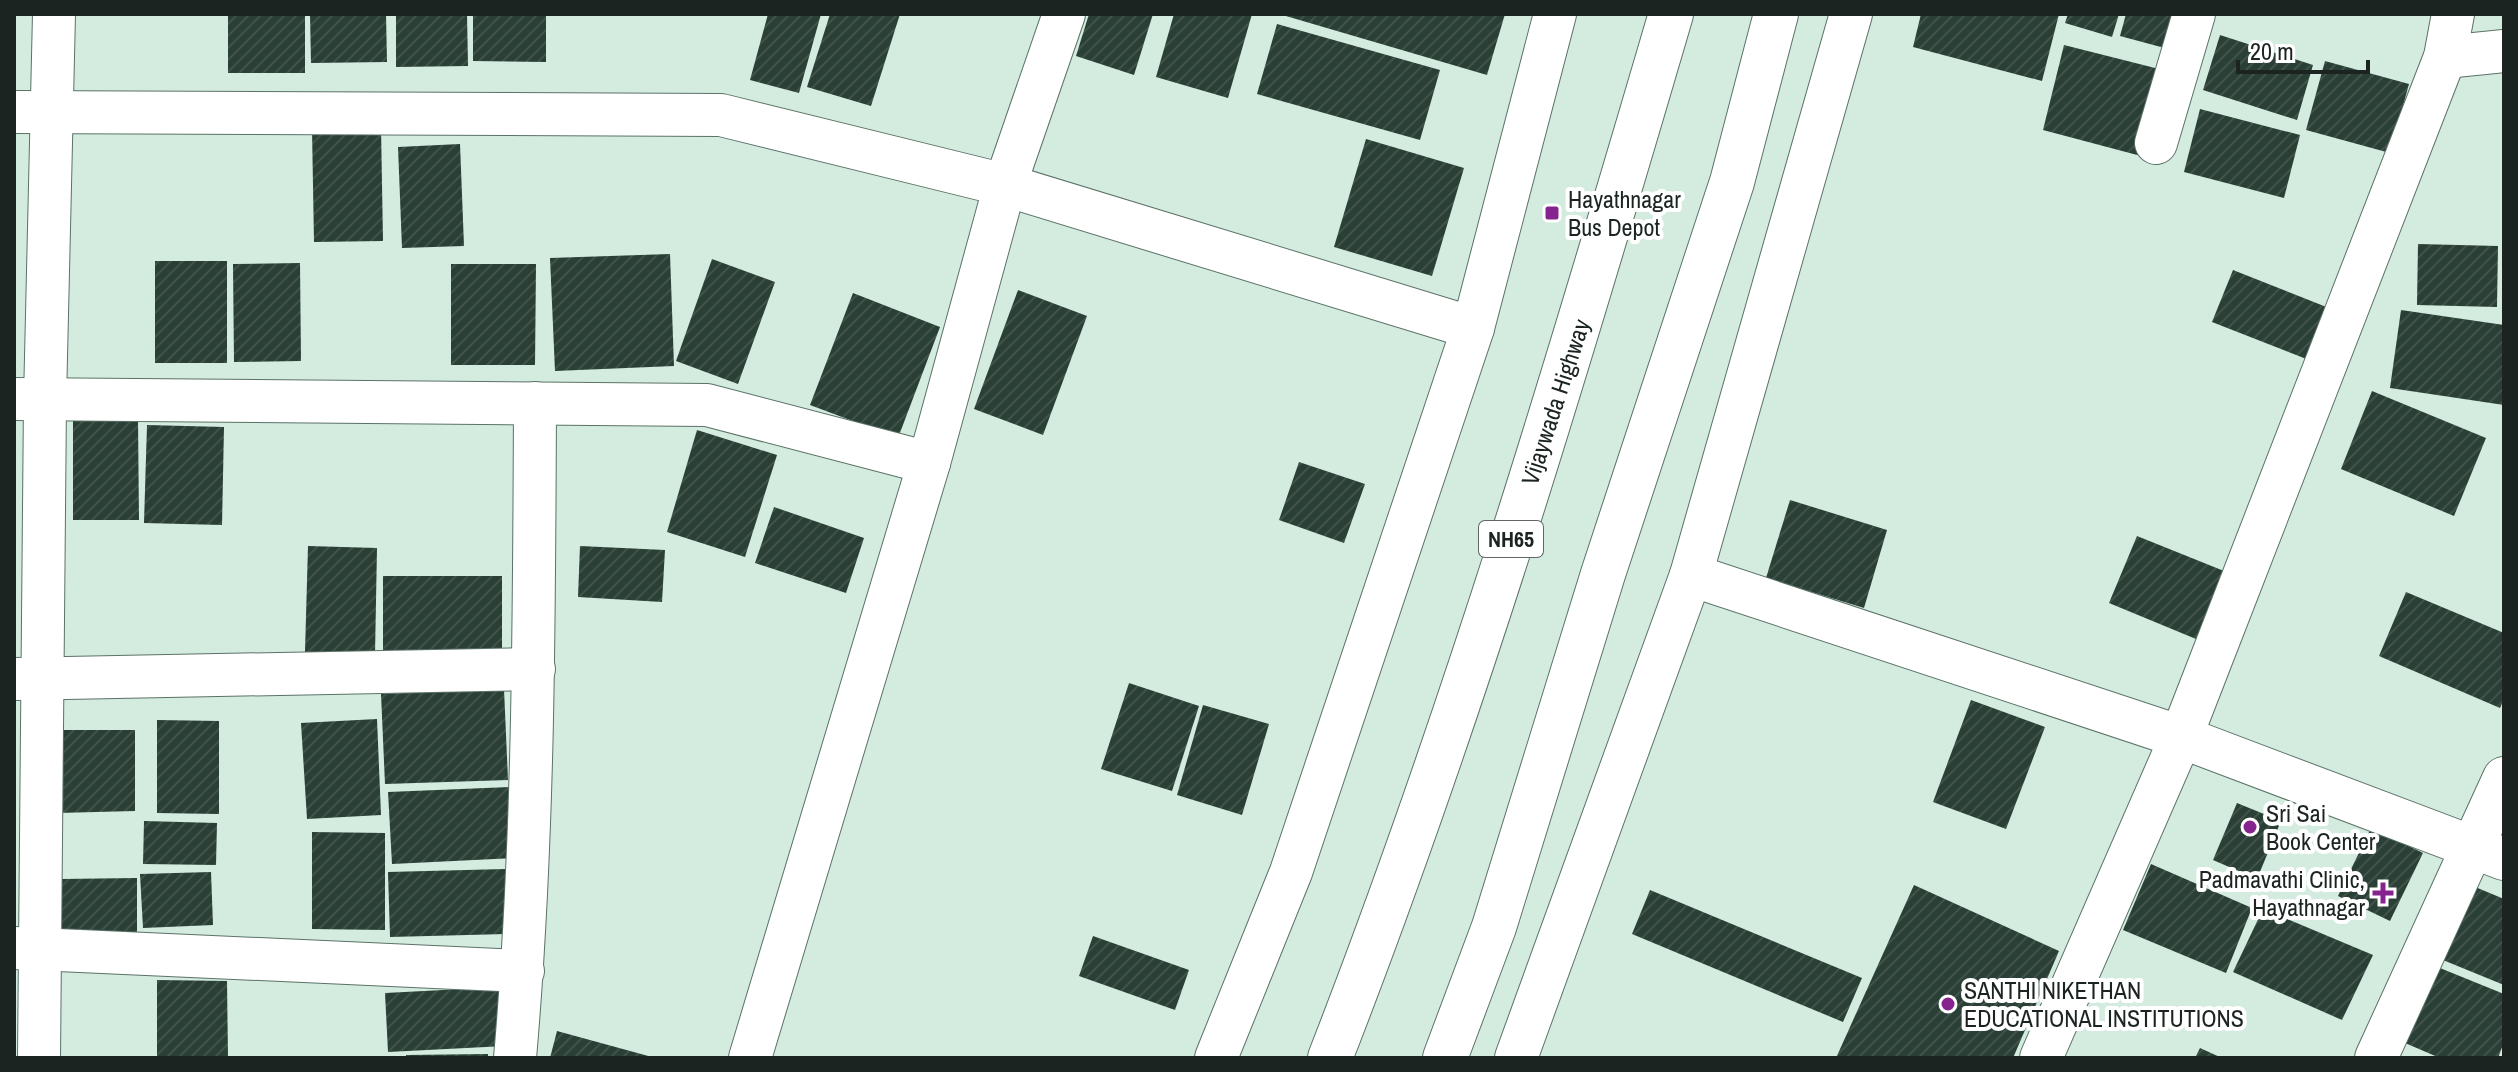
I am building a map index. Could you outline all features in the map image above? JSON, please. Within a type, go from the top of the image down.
[{"type":"highway","name":"Vijaywada Highway","points":[[1330,1058],[1398,885],[1544,440],[1671,14]]},
{"type":"highway","points":[[1445,1058],[1494,927],[1603,574],[1732,182],[1776,14]]},
{"type":"street","points":[[39,1058],[28,947],[33,113],[54,14]]},
{"type":"street","points":[[750,1058],[929,463],[1005,185],[1064,14]]},
{"type":"street","points":[[1216,1058],[1291,872],[1473,328],[1555,14]]},
{"type":"street","points":[[1516,1058],[1691,575],[1851,14]]},
{"type":"street","points":[[2156,143],[2194,14]]},
{"type":"street","points":[[2041,1058],[2181,737],[2445,57],[2453,14]]},
{"type":"street","points":[[2445,57],[2504,51]]},
{"type":"street","points":[[33,113],[721,115],[1005,185],[1473,328]]},
{"type":"street","points":[[30,399],[707,405],[929,463]]},
{"type":"street","points":[[515,1058],[523,971],[534,669],[535,403]]},
{"type":"street","points":[[1691,575],[2181,737],[2488,853]]},
{"type":"street","points":[[28,679],[534,669]]},
{"type":"street","points":[[2376,1058],[2488,853],[2504,778]]},
{"type":"street","points":[[28,947],[523,971]]},
{"type":"building","points":[[228,14],[305,14],[305,73],[228,73]]},
{"type":"building","points":[[310,14],[386,14],[387,62],[311,63]]},
{"type":"building","points":[[396,14],[467,14],[468,66],[396,67]]},
{"type":"building","points":[[473,14],[546,14],[546,62],[473,61]]},
{"type":"building","points":[[768,14],[821,14],[799,93],[750,80]]},
{"type":"building","points":[[830,14],[900,14],[871,106],[807,87]]},
{"type":"building","points":[[1089,14],[1153,14],[1134,75],[1076,56]]},
{"type":"building","points":[[1174,14],[1252,14],[1228,98],[1156,77]]},
{"type":"building","points":[[1279,14],[1505,14],[1487,75]]},
{"type":"building","points":[[1921,14],[2059,14],[2042,81],[1913,47]]},
{"type":"building","points":[[2068,14],[2119,14],[2112,37],[2065,23]]},
{"type":"building","points":[[2126,14],[2182,14],[2172,50],[2120,36]]},
{"type":"building","points":[[1277,24],[1440,70],[1420,140],[1257,94]]},
{"type":"building","points":[[2220,35],[2313,65],[2297,120],[2203,90]]},
{"type":"building","points":[[2064,45],[2163,70],[2141,156],[2043,130]]},
{"type":"building","points":[[2325,61],[2409,84],[2390,153],[2306,130]]},
{"type":"building","points":[[2200,109],[2300,135],[2284,198],[2184,172]]},
{"type":"building","points":[[381,128],[383,241],[314,242],[312,129]]},
{"type":"building","points":[[1366,139],[1464,168],[1432,276],[1334,247]]},
{"type":"building","points":[[460,144],[464,246],[402,248],[398,147]]},
{"type":"building","points":[[2418,244],[2498,246],[2497,307],[2417,305]]},
{"type":"building","points":[[670,254],[674,366],[555,371],[550,258]]},
{"type":"building","points":[[712,259],[775,282],[738,384],[676,361]]},
{"type":"building","points":[[155,261],[227,261],[227,363],[155,363]]},
{"type":"building","points":[[300,263],[301,361],[234,362],[233,264]]},
{"type":"building","points":[[451,264],[536,264],[535,365],[451,365]]},
{"type":"building","points":[[2233,270],[2334,310],[2314,362],[2212,322]]},
{"type":"building","points":[[1018,290],[1087,316],[1043,435],[974,409]]},
{"type":"building","points":[[853,293],[940,327],[898,438],[810,405]]},
{"type":"building","points":[[2401,310],[2504,325],[2504,405],[2390,388]]},
{"type":"building","points":[[2372,391],[2486,438],[2454,516],[2341,469]]},
{"type":"building","points":[[73,419],[138,419],[139,520],[73,520]]},
{"type":"building","points":[[147,425],[224,427],[222,525],[144,523]]},
{"type":"building","points":[[697,430],[777,455],[745,557],[667,532]]},
{"type":"building","points":[[1299,462],[1365,484],[1344,543],[1279,520]]},
{"type":"building","points":[[1790,500],[1887,530],[1864,608],[1766,578]]},
{"type":"building","points":[[774,507],[864,538],[846,593],[755,563]]},
{"type":"building","points":[[2137,536],[2224,571],[2196,639],[2109,603]]},
{"type":"building","points":[[308,546],[377,548],[375,654],[305,652]]},
{"type":"building","points":[[580,546],[665,550],[662,602],[578,597]]},
{"type":"building","points":[[383,576],[502,576],[502,653],[383,653]]},
{"type":"building","points":[[2406,592],[2504,633],[2504,699],[2500,708],[2379,656]]},
{"type":"building","points":[[1129,683],[1199,706],[1172,791],[1101,769]]},
{"type":"building","points":[[504,689],[508,780],[385,784],[381,694]]},
{"type":"building","points":[[1971,700],[2045,727],[2006,829],[1933,802]]},
{"type":"building","points":[[1203,705],[1269,724],[1242,815],[1177,795]]},
{"type":"building","points":[[377,719],[381,815],[307,819],[301,723]]},
{"type":"building","points":[[157,720],[219,721],[219,814],[157,813]]},
{"type":"building","points":[[56,730],[135,730],[135,811],[57,813]]},
{"type":"building","points":[[511,787],[514,858],[392,864],[388,792]]},
{"type":"building","points":[[2237,803],[2281,821],[2257,879],[2213,860]]},
{"type":"building","points":[[144,821],[217,823],[216,865],[143,864]]},
{"type":"building","points":[[2371,828],[2423,853],[2390,921],[2338,896]]},
{"type":"building","points":[[312,832],[385,833],[385,930],[312,929]]},
{"type":"building","points":[[2151,864],[2252,908],[2226,973],[2123,930]]},
{"type":"building","points":[[505,869],[506,934],[390,937],[388,872]]},
{"type":"building","points":[[211,872],[213,925],[143,928],[140,874]]},
{"type":"building","points":[[137,878],[137,936],[62,937],[61,879]]},
{"type":"building","points":[[2468,884],[2504,899],[2504,985],[2438,958]]},
{"type":"building","name":"SANTHI NIKETHAN EDUCATIONAL INSTITUTIONS","points":[[1914,885],[2059,951],[2013,1058],[1836,1058]]},
{"type":"building","points":[[1650,890],[1862,978],[1843,1022],[1632,934]]},
{"type":"building","points":[[2263,909],[2373,955],[2342,1020],[2233,972]]},
{"type":"building","points":[[1093,936],[1189,970],[1175,1010],[1079,976]]},
{"type":"building","points":[[2435,966],[2504,994],[2504,1042],[2498,1058],[2440,1058],[2405,1043]]},
{"type":"building","points":[[157,980],[227,981],[228,1058],[157,1058]]},
{"type":"building","points":[[502,987],[505,1046],[388,1052],[385,993]]},
{"type":"building","points":[[557,1031],[652,1057],[652,1058],[550,1058]]},
{"type":"building","points":[[2200,1048],[2222,1058],[2195,1058]]},
{"type":"building","points":[[488,1054],[488,1058],[406,1058],[406,1055]]},
{"type":"place","name":"Hayathnagar Bus Depot","points":[[1552,213]]},
{"type":"place","name":"Sri Sai Book Center","points":[[2250,827]]},
{"type":"place","name":"Padmavathi Clinic, Hayathnagar","points":[[2383,893]]},
{"type":"place","name":"SANTHI NIKETHAN EDUCATIONAL INSTITUTIONS","points":[[1948,1004]]}]
